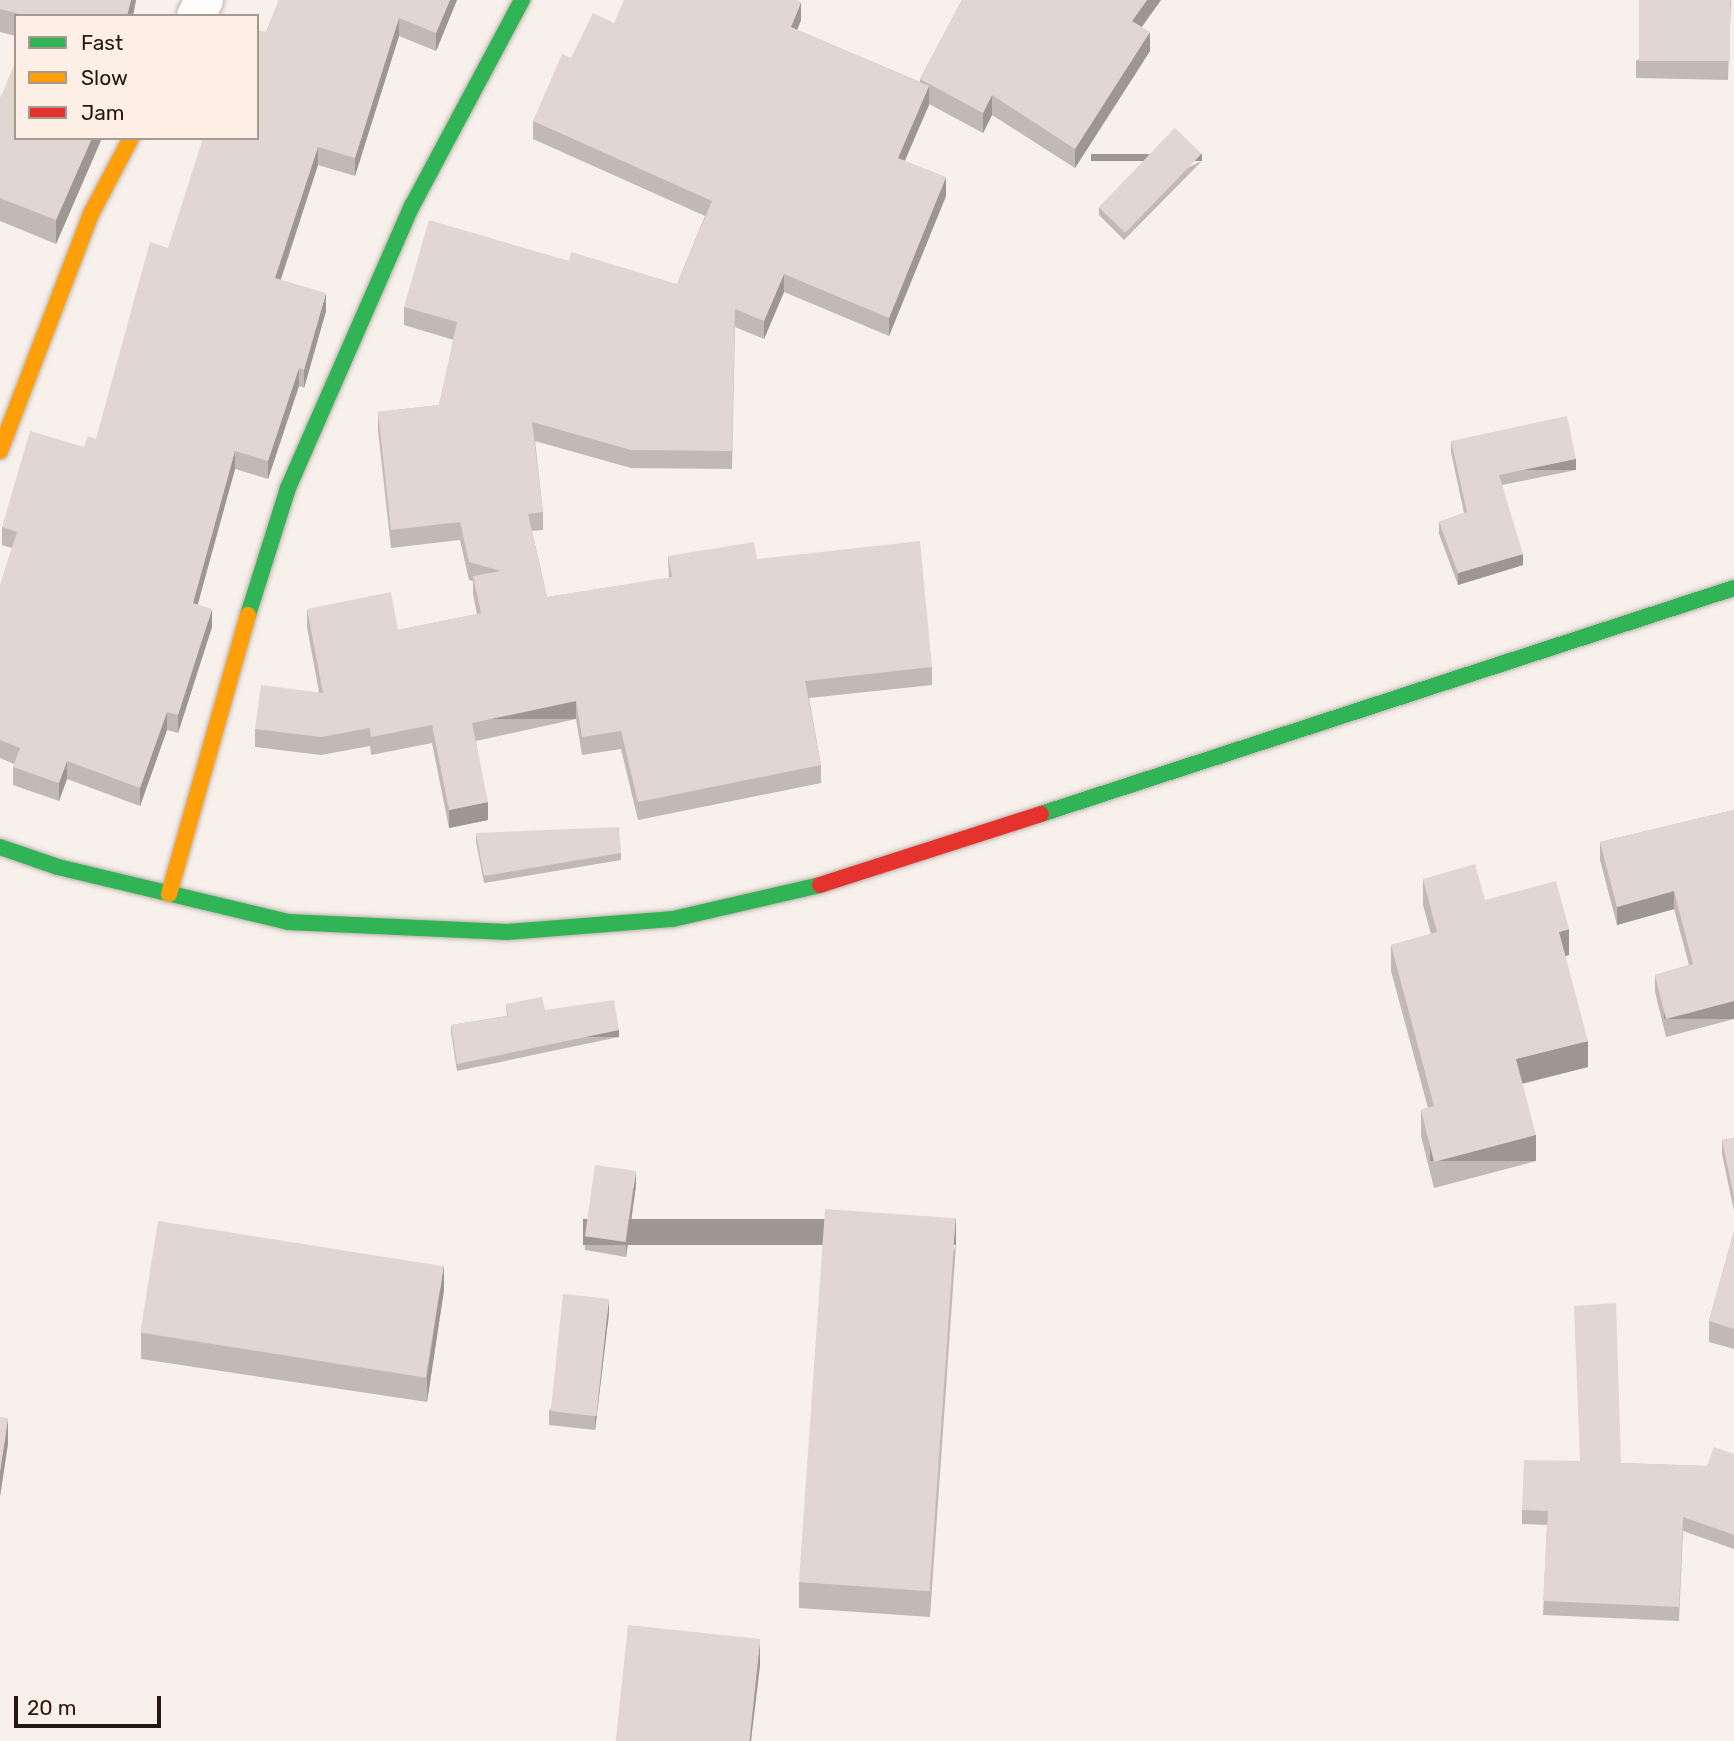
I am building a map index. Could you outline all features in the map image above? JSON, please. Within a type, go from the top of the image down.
[{"type":"main road","points":[[169,894],[226,685],[288,488],[412,206],[522,0]]},
{"type":"main road","points":[[0,451],[91,214],[130,140]]},
{"type":"main road","points":[[0,847],[58,867],[288,922],[506,932],[673,919],[829,883],[1734,588]]},
{"type":"building","points":[[0,0],[131,0],[128,14],[20,14],[0,9]]},
{"type":"building","points":[[279,0],[450,0],[436,33],[399,18],[355,158],[318,147],[275,278],[326,293],[304,370],[299,368],[268,461],[235,451],[193,603],[212,609],[178,715],[167,712],[140,788],[67,761],[59,783],[13,767],[20,748],[0,740],[0,586],[17,532],[2,527],[30,431],[84,447],[88,436],[96,439],[150,242],[168,248],[202,140],[259,140],[259,30],[266,32]]},
{"type":"building","points":[[624,0],[801,2],[791,27],[929,86],[898,158],[946,177],[889,318],[784,274],[764,321],[735,309],[732,451],[631,450],[532,422],[543,512],[528,514],[547,597],[672,577],[668,556],[754,542],[757,559],[920,541],[932,667],[805,681],[821,765],[638,802],[621,731],[582,737],[576,701],[472,723],[488,802],[449,810],[432,725],[371,737],[370,728],[321,737],[255,729],[261,685],[323,693],[307,609],[391,592],[398,630],[481,613],[473,576],[501,571],[469,562],[460,522],[391,530],[378,412],[439,405],[457,322],[404,307],[429,220],[569,261],[571,252],[677,284],[712,201],[533,121],[562,54],[571,58],[593,13],[614,23]]},
{"type":"building","points":[[962,0],[1147,0],[1132,21],[1150,32],[1075,149],[992,95],[983,113],[920,79]]},
{"type":"building","points":[[1639,0],[1730,0],[1730,61],[1639,61]]},
{"type":"building","points":[[14,65],[14,140],[91,140],[56,220],[0,198],[1,97]]},
{"type":"building","points":[[1175,128],[1202,154],[1125,233],[1099,207]]},
{"type":"building","points":[[1567,416],[1576,459],[1499,475],[1523,554],[1458,573],[1439,522],[1467,512],[1451,441]]},
{"type":"building","points":[[1734,810],[1734,1001],[1666,1019],[1655,975],[1693,964],[1674,891],[1617,907],[1600,842]]},
{"type":"building","points":[[619,827],[621,853],[484,876],[476,833]]},
{"type":"building","points":[[1475,864],[1485,900],[1556,881],[1569,929],[1559,932],[1588,1041],[1516,1059],[1536,1135],[1434,1162],[1421,1110],[1434,1106],[1391,945],[1437,932],[1423,879]]},
{"type":"building","points":[[542,997],[545,1010],[614,1000],[619,1030],[457,1064],[451,1025],[508,1016],[506,1004]]},
{"type":"building","points":[[1734,1138],[1734,1197],[1722,1140]]},
{"type":"building","points":[[595,1165],[636,1171],[626,1242],[585,1236]]},
{"type":"building","points":[[825,1209],[956,1218],[930,1591],[799,1582]]},
{"type":"building","points":[[158,1221],[443,1266],[426,1378],[140,1333]]},
{"type":"building","points":[[1734,1231],[1734,1329],[1709,1321]]},
{"type":"building","points":[[563,1294],[609,1299],[596,1416],[551,1411]]},
{"type":"building","points":[[1616,1303],[1621,1463],[1707,1466],[1714,1447],[1734,1454],[1734,1535],[1683,1517],[1679,1607],[1543,1601],[1548,1511],[1522,1510],[1524,1460],[1580,1461],[1574,1306]]},
{"type":"building","points":[[0,1417],[8,1418],[0,1471]]},
{"type":"building","points":[[628,1625],[760,1639],[750,1741],[616,1741]]},
{"type":"traffic: fast","points":[[248,615],[288,488],[412,206],[522,0]]},
{"type":"traffic: fast","points":[[1041,814],[1734,588]]},
{"type":"traffic: fast","points":[[0,847],[58,867],[288,922],[507,932],[673,919],[820,885]]},
{"type":"traffic: slow","points":[[0,451],[91,214],[130,140]]},
{"type":"traffic: slow","points":[[169,894],[248,615]]},
{"type":"traffic: jam","points":[[820,885],[1041,814]]}]
